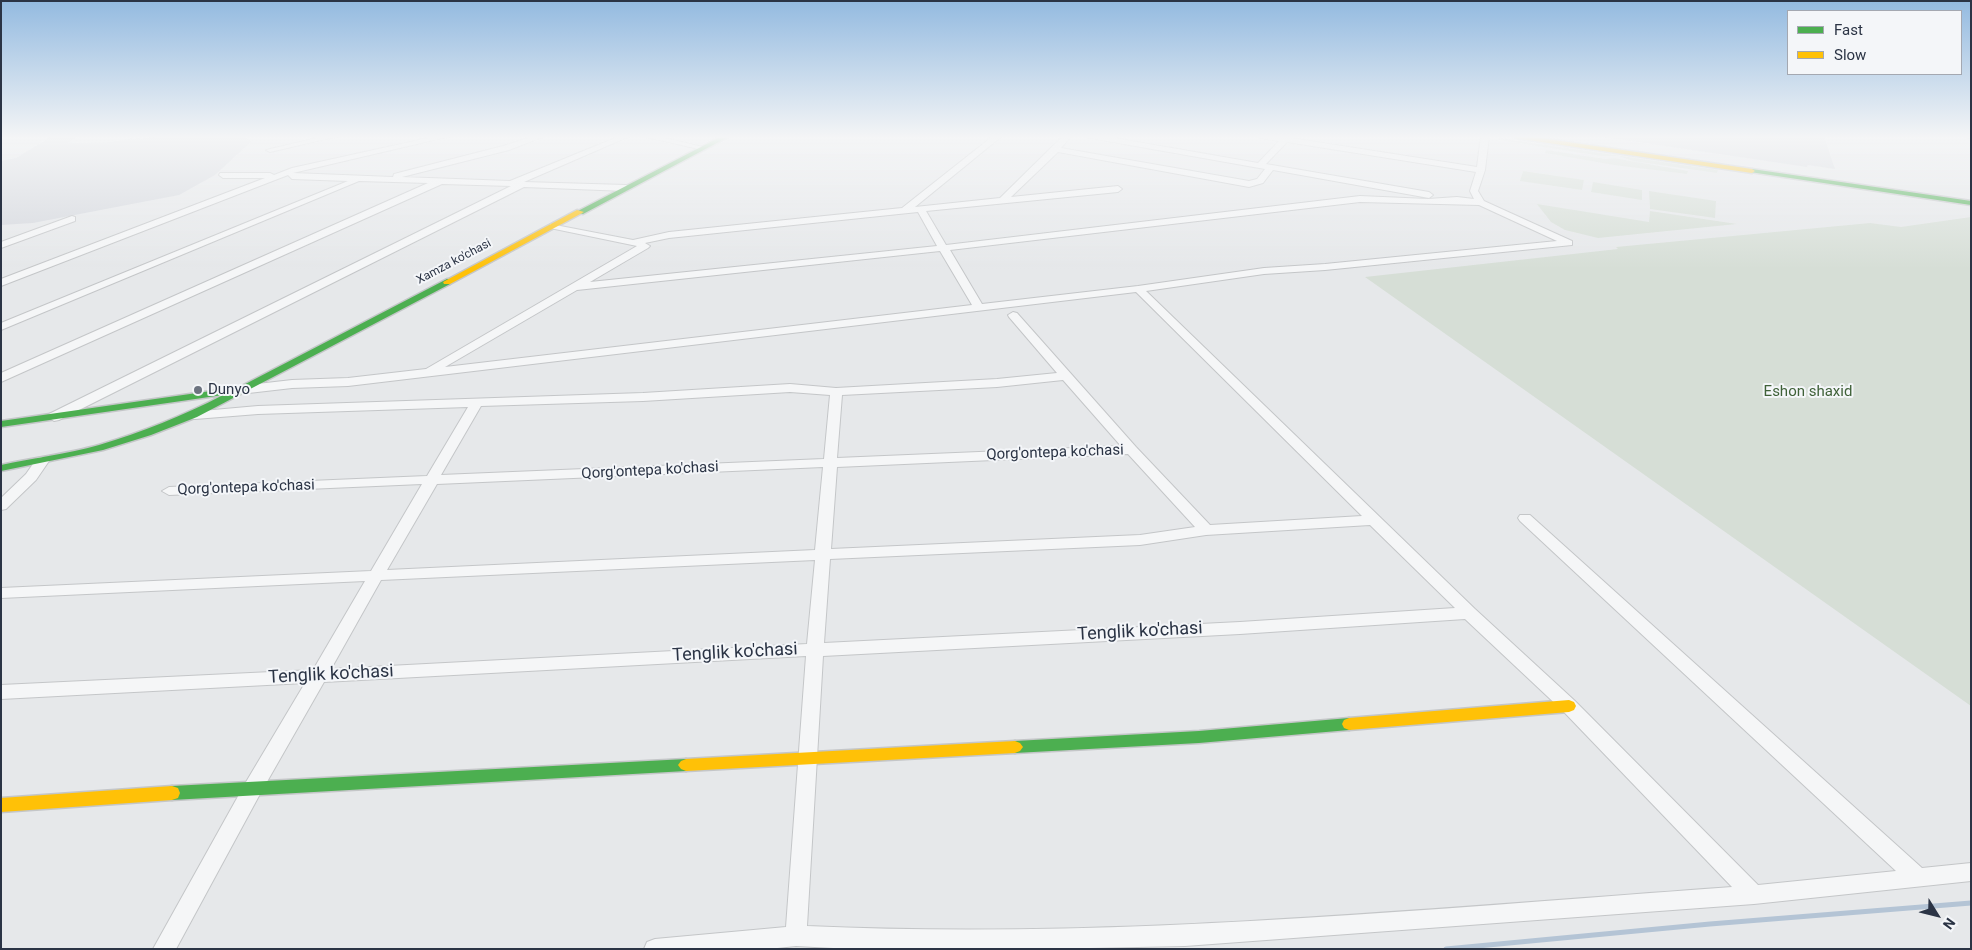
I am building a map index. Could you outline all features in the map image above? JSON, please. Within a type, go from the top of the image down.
[{"type":"main road","name":"Xamza ko'chasi","points":[[1,468],[79,453],[139,436],[195,415],[237,391],[641,180]]},
{"type":"main road","points":[[1834,180],[1971,202]]},
{"type":"main road","points":[[1866,185],[1971,198]]},
{"type":"main road","points":[[1,424],[237,391]]},
{"type":"main road","points":[[1,805],[253,788],[808,760],[1199,737],[1569,706]]},
{"type":"street","points":[[1,283],[268,180]]},
{"type":"street","points":[[1,327],[357,180]]},
{"type":"street","points":[[407,180],[626,188]]},
{"type":"street","points":[[509,185],[520,180]]},
{"type":"street","points":[[903,212],[943,180]]},
{"type":"street","points":[[1002,201],[1023,180]]},
{"type":"street","points":[[1229,180],[1257,184],[1261,180]]},
{"type":"street","points":[[237,391],[292,384],[348,382],[426,373],[1138,289],[1264,272],[1569,243],[1481,203],[1347,180]]},
{"type":"street","points":[[1478,180],[1474,191],[1481,203]]},
{"type":"street","points":[[1,378],[439,182]]},
{"type":"street","points":[[52,418],[521,185]]},
{"type":"street","points":[[633,243],[670,235],[1118,189]]},
{"type":"street","points":[[574,287],[943,248],[1360,198],[1428,202],[1465,201]]},
{"type":"street","points":[[921,210],[979,308]]},
{"type":"street","points":[[1,245],[72,219]]},
{"type":"street","points":[[426,373],[645,246],[553,226]]},
{"type":"street","points":[[1138,289],[1469,613],[1569,706],[1754,895]]},
{"type":"street","points":[[1013,315],[1131,450],[1206,530]]},
{"type":"street","points":[[195,415],[258,410],[643,397],[790,388],[836,392],[997,383],[1066,376]]},
{"type":"street","points":[[796,936],[815,648],[836,392]]},
{"type":"street","points":[[164,949],[253,788],[477,402]]},
{"type":"street","name":"Qorg'ontepa ko'chasi","points":[[169,491],[1131,450]]},
{"type":"street","points":[[1,506],[31,477],[42,461]]},
{"type":"street","points":[[1525,518],[1918,878]]},
{"type":"street","points":[[1,593],[1140,540],[1206,530],[1374,520]]},
{"type":"street","name":"Tenglik ko'chasi","points":[[1,692],[815,648],[1240,628],[1469,613]]},
{"type":"street","points":[[655,949],[796,936],[905,941],[1185,936],[1754,895],[1971,872]]},
{"type":"shaded area","points":[[1,180],[205,180],[179,195],[33,223],[1,225]]},
{"type":"green space","points":[[1520,180],[1584,180],[1582,190]]},
{"type":"green space","points":[[1593,182],[1642,190],[1642,200],[1591,192]]},
{"type":"green space","points":[[1649,191],[1716,201],[1715,218],[1650,209]]},
{"type":"green space","points":[[1537,204],[1649,222],[1650,211],[1737,224],[1598,238],[1565,230],[1551,222]]},
{"type":"green space","name":"Eshon shaxid","points":[[1971,217],[1971,706],[1365,277],[1618,249],[1616,247],[1870,223],[1901,227]]},
{"type":"waterway","points":[[1446,949],[1710,924],[1971,903]]},
{"type":"traffic: fast","points":[[580,212],[641,180]]},
{"type":"traffic: fast","points":[[1816,180],[1971,203]]},
{"type":"traffic: fast","points":[[1,468],[99,448],[147,433],[193,415],[447,282]]},
{"type":"traffic: fast","points":[[1,424],[225,392]]},
{"type":"traffic: fast","points":[[1015,747],[1199,737],[1349,724]]},
{"type":"traffic: fast","points":[[172,793],[686,765]]},
{"type":"traffic: slow","points":[[447,282],[580,212]]},
{"type":"traffic: slow","points":[[1349,724],[1569,706]]},
{"type":"traffic: slow","points":[[686,765],[1015,747]]},
{"type":"traffic: slow","points":[[1,805],[172,793]]},
{"type":"place","name":"Dunyo","points":[[198,390]]}]
